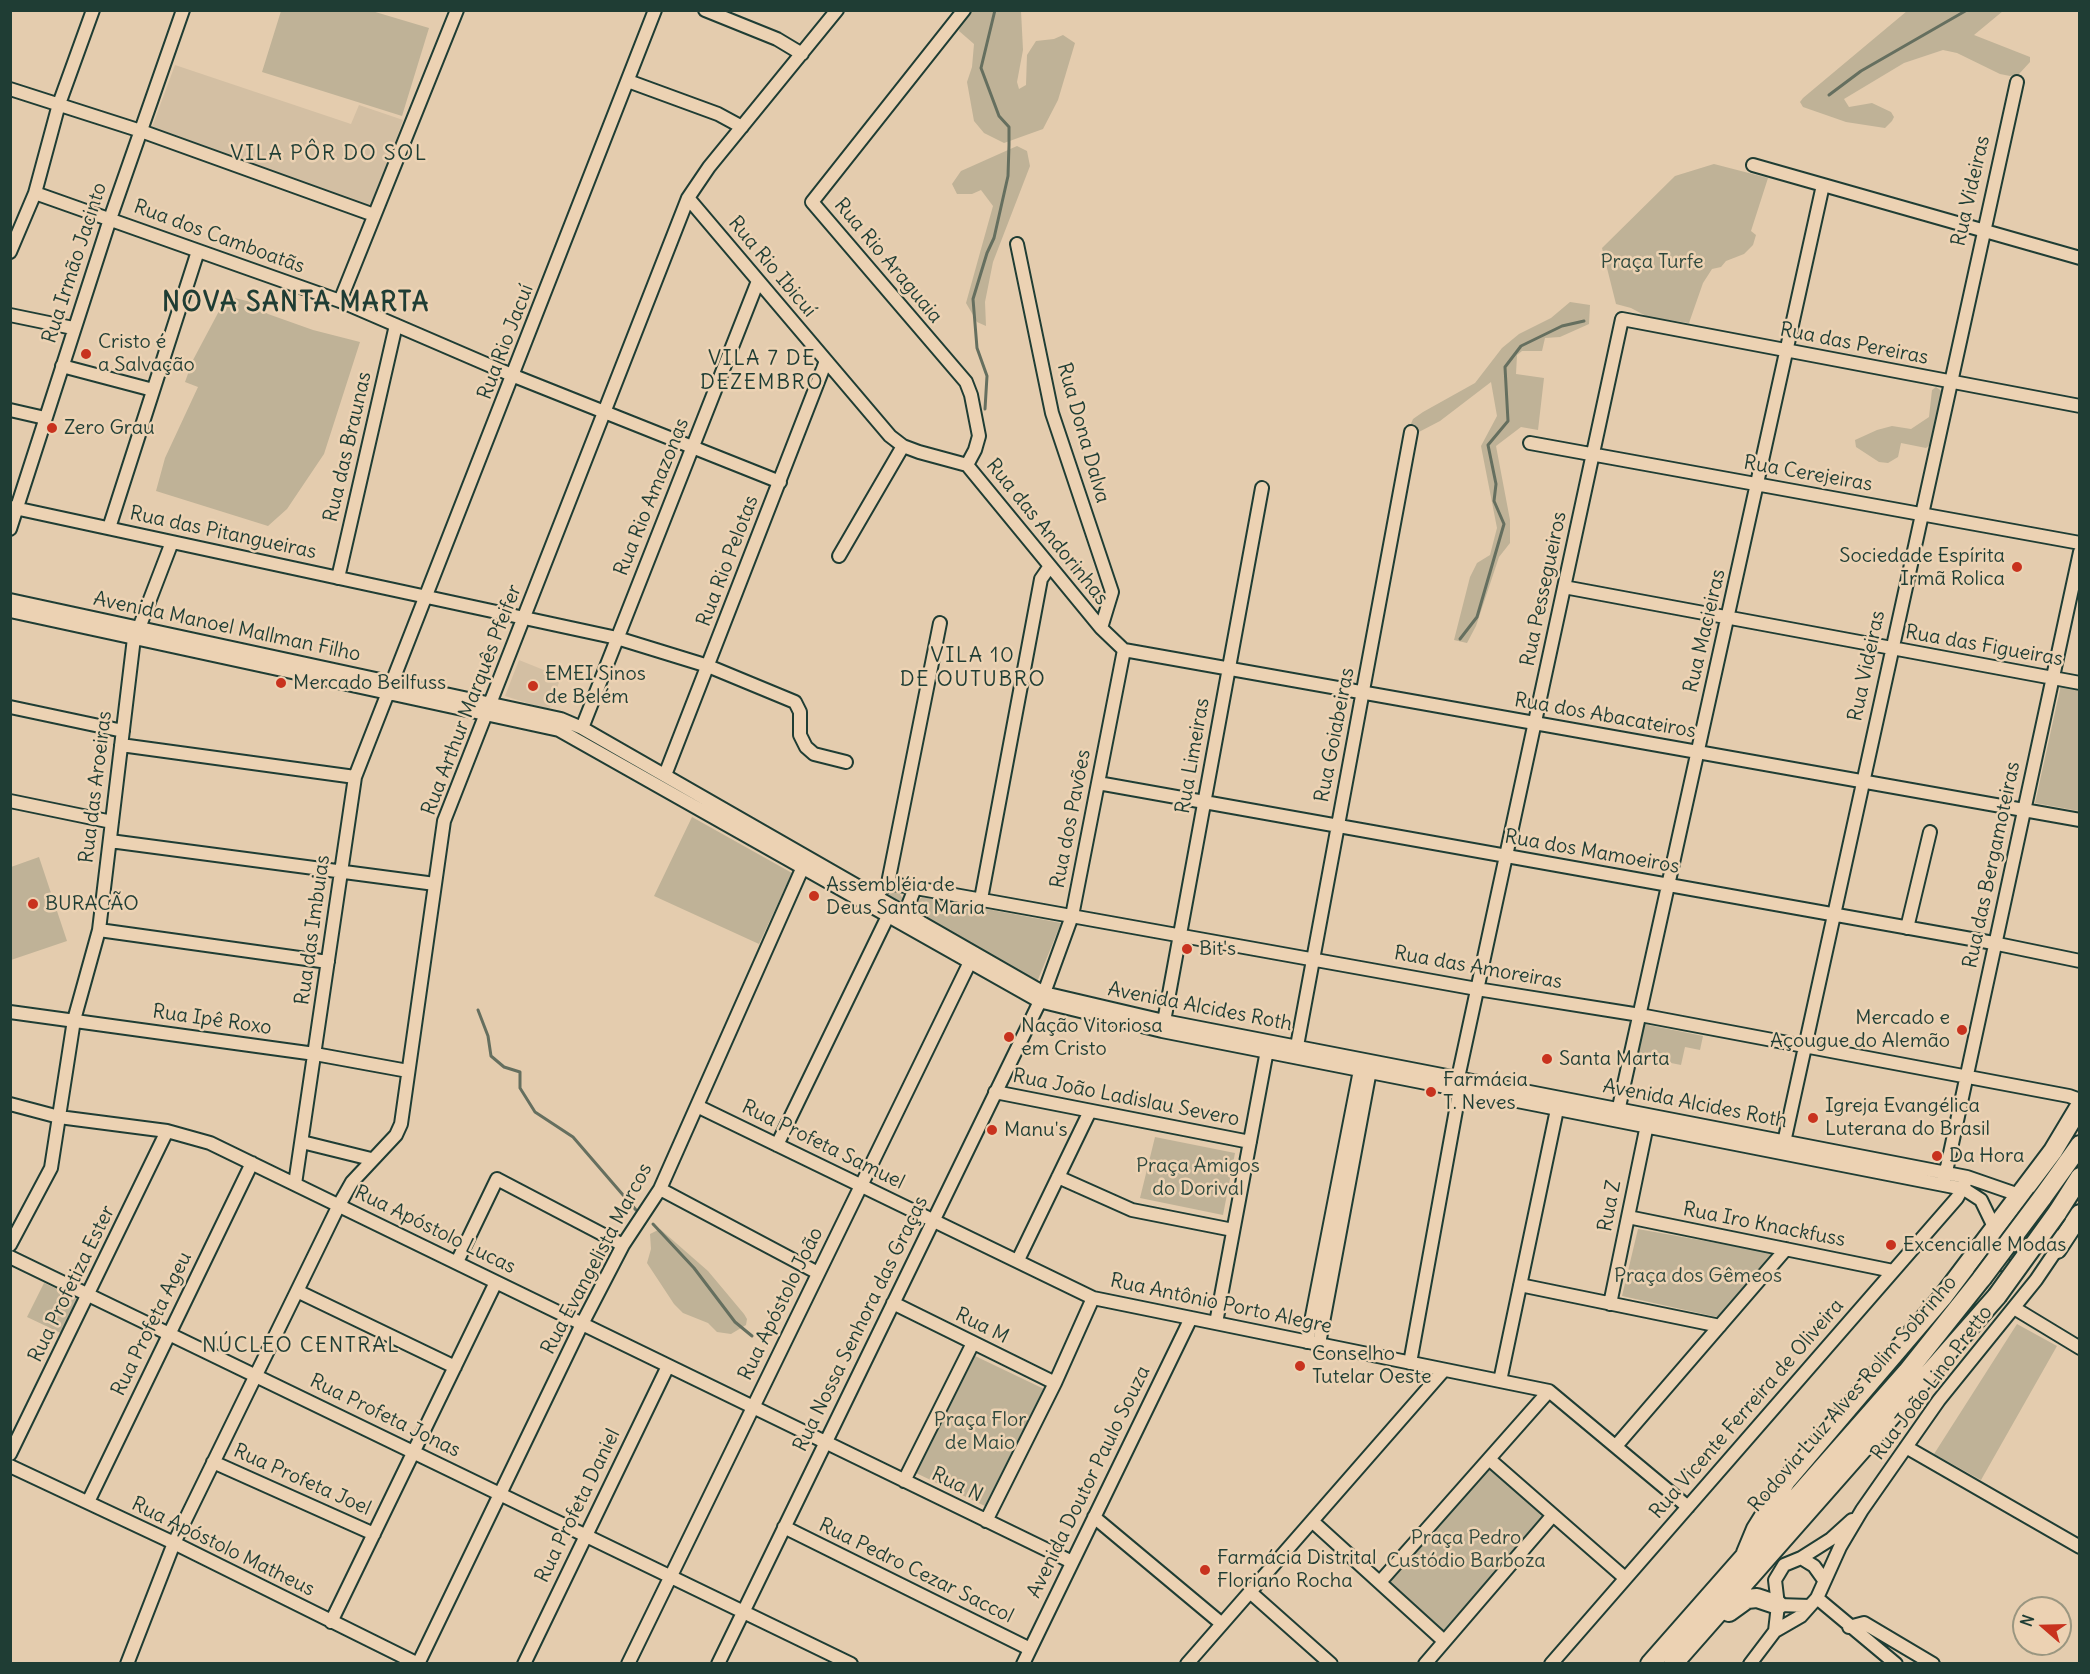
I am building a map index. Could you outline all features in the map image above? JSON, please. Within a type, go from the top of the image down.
[{"type":"highway","points":[[1746,1553],[1756,1529],[1786,1480],[1942,1298],[2053,1151],[2079,1106]]},
{"type":"highway","name":"Rodovia Luiz Alves Rolim Sobrinho","points":[[1650,1664],[1907,1372],[1982,1278],[2079,1144]]},
{"type":"highway","points":[[1673,1664],[1997,1296],[2057,1213],[2079,1177]]},
{"type":"highway","points":[[2056,1249],[2079,1214]]},
{"type":"highway","points":[[1697,1637],[1747,1599],[1757,1598],[1778,1605]]},
{"type":"street","points":[[10,252],[34,193],[59,104],[93,10]]},
{"type":"street","name":"Rua Irmão Jacinto","points":[[10,529],[14,508],[110,219],[183,10]]},
{"type":"street","points":[[340,301],[457,10]]},
{"type":"street","name":"Rua Rio Jacuí","points":[[391,688],[655,10]]},
{"type":"street","points":[[705,10],[777,39],[802,54]]},
{"type":"street","name":"Rua Arthur Marquês Pfeifer","points":[[127,1664],[174,1543],[339,1205],[352,1182],[371,1159],[396,1136],[401,1124],[444,821],[688,198],[837,10]]},
{"type":"street","name":"Rua Rio Araguaia","points":[[964,10],[812,202],[966,382],[971,395],[979,436],[967,465]]},
{"type":"street","points":[[628,81],[718,114],[742,127]]},
{"type":"street","name":"Rua Videiras","points":[[1783,1147],[1982,230],[2017,82]]},
{"type":"street","points":[[10,89],[141,131],[374,215]]},
{"type":"street","points":[[1753,165],[2079,258]]},
{"type":"street","name":"Rua Macieiras","points":[[1617,1115],[1823,185]]},
{"type":"street","name":"Rua dos Camboatãs","points":[[34,193],[340,301],[514,376],[780,482]]},
{"type":"street","name":"Rua Rio Ibicuí","points":[[688,198],[826,361]]},
{"type":"street","name":"Rua Dona Dalva","points":[[1017,244],[1054,421],[1112,592],[1101,628]]},
{"type":"street","points":[[109,528],[198,251]]},
{"type":"street","name":"Rua Rio Amazonas","points":[[582,728],[758,281]]},
{"type":"street","points":[[10,315],[74,328]]},
{"type":"street","name":"Rua das Pereiras","points":[[1622,319],[2079,406]]},
{"type":"street","name":"Rua Pessegueiros","points":[[1410,1363],[1477,989],[1622,319]]},
{"type":"street","name":"Rua das Braunas","points":[[338,578],[396,325]]},
{"type":"street","name":"Rua das Andorinhas","points":[[826,361],[890,436],[903,446],[967,465],[1101,628],[1124,650]]},
{"type":"street","name":"Rua Rio Pelotas","points":[[665,775],[826,361]]},
{"type":"street","points":[[62,366],[153,390]]},
{"type":"street","points":[[10,410],[45,418]]},
{"type":"street","name":"Rua Goiabeiras","points":[[1297,1046],[1411,432]]},
{"type":"street","name":"Rua Cerejeiras","points":[[1530,443],[2079,543]]},
{"type":"street","points":[[839,556],[903,446]]},
{"type":"street","name":"Rua Limeiras","points":[[1163,1026],[1262,488]]},
{"type":"street","name":"Rua das Pitangueiras","points":[[14,508],[617,638],[708,666],[795,702],[800,712],[800,735],[806,747],[814,754],[846,762]]},
{"type":"street","name":"Rua das Aroeiras","points":[[10,1245],[51,1168],[74,1020],[99,930],[136,633],[172,542]]},
{"type":"street","name":"Rua das Bergamoteiras","points":[[1944,1179],[2079,552]]},
{"type":"street","points":[[981,900],[1041,579],[1050,566]]},
{"type":"street","name":"Rua das Figueiras","points":[[1564,587],[1891,650],[2079,683]]},
{"type":"street","name":"Avenida Manoel Mallman Filho","points":[[10,600],[136,633]]},
{"type":"street","name":"Avenida Manoel Mallman Filho","points":[[10,611],[136,633],[488,709],[559,730],[802,869],[871,901],[905,913],[1042,997]]},
{"type":"street","points":[[871,901],[888,883],[940,623]]},
{"type":"street","name":"Rua dos Abacateiros","points":[[1124,650],[2079,820]]},
{"type":"street","name":"Rua dos Pavões","points":[[1042,997],[1072,916],[1124,650]]},
{"type":"street","name":"Rua das Imbuias","points":[[295,1184],[355,777],[391,688]]},
{"type":"street","points":[[10,707],[123,731]]},
{"type":"street","name":"Avenida Manoel Mallman Filho","points":[[488,709],[561,719],[582,728],[665,775],[871,901],[887,918],[1042,997]]},
{"type":"street","points":[[121,746],[355,777]]},
{"type":"street","name":"Rua dos Mamoeiros","points":[[1098,783],[2079,961]]},
{"type":"street","points":[[10,801],[112,822]]},
{"type":"street","points":[[1907,928],[1930,832]]},
{"type":"street","points":[[110,841],[435,884]]},
{"type":"street","name":"Rua Evangelista Marcos","points":[[418,1664],[582,1324],[623,1245],[660,1189],[802,869]]},
{"type":"street","name":"Rua das Amoreiras","points":[[888,883],[1477,989],[1640,1015],[1805,1045],[2079,1100]]},
{"type":"street","points":[[905,913],[915,888]]},
{"type":"street","points":[[777,1145],[887,918]]},
{"type":"street","points":[[99,930],[328,962]]},
{"type":"street","name":"Rua Apóstolo João","points":[[628,1664],[970,962]]},
{"type":"street","name":"Avenida Alcides Roth","points":[[1042,997],[1163,1026],[2019,1195]]},
{"type":"street","name":"Rua Nossa Senhora das Graças","points":[[718,1664],[1042,997]]},
{"type":"street","name":"Rua Ipê Roxo","points":[[10,1012],[315,1054],[408,1071]]},
{"type":"street","points":[[1216,1323],[1268,1046]]},
{"type":"street","name":"Avenida Alcides Roth","points":[[1268,1046],[1297,1046],[1366,1065]]},
{"type":"street","points":[[1313,1343],[1366,1065]]},
{"type":"street","name":"Rua João Ladislau Severo","points":[[995,1092],[1250,1142]]},
{"type":"street","points":[[1500,1381],[1559,1103]]},
{"type":"street","name":"Rua Apóstolo Lucas","points":[[10,1104],[59,1117],[167,1131],[210,1143],[825,1443]]},
{"type":"street","name":"Rua Profeta Samuel","points":[[697,1106],[933,1220]]},
{"type":"street","points":[[1018,1260],[1090,1111]]},
{"type":"street","name":"Rua Z","points":[[1610,1304],[1647,1121]]},
{"type":"street","name":"Rua Profetiza Ester","points":[[10,1454],[167,1131]]},
{"type":"street","points":[[302,1142],[371,1159]]},
{"type":"street","name":"Rua Profeta Ageu","points":[[88,1502],[252,1163]]},
{"type":"street","points":[[1058,1177],[1132,1210],[1233,1230]]},
{"type":"street","points":[[457,1262],[496,1179],[623,1245]]},
{"type":"street","name":"Avenida Alcides Roth","points":[[1965,1183],[1981,1200],[1995,1229]]},
{"type":"street","name":"Rua Vicente Ferreira de Oliveira","points":[[1551,1664],[1893,1271],[1965,1183]]},
{"type":"street","points":[[660,1189],[818,1273]]},
{"type":"street","points":[[2019,1195],[2053,1233],[2056,1249],[2014,1308],[2079,1348]]},
{"type":"street","name":"Rua Iro Knackfuss","points":[[1628,1217],[1893,1271]]},
{"type":"street","name":"Rua Antônio Porto Alegre","points":[[933,1220],[1093,1298],[1549,1391],[1688,1507]]},
{"type":"street","points":[[1995,1229],[1996,1255],[2012,1273],[2041,1272]]},
{"type":"street","points":[[1616,1446],[1786,1249]]},
{"type":"street","name":"Rua Profeta Jonas","points":[[10,1257],[851,1664]]},
{"type":"street","name":"Rua João Lino Pretto","points":[[1813,1602],[1862,1510],[1946,1391],[2014,1308],[2012,1273]]},
{"type":"street","points":[[331,1622],[496,1282]]},
{"type":"street","points":[[1520,1285],[1720,1326]]},
{"type":"street","points":[[297,1291],[455,1367]]},
{"type":"street","points":[[986,1521],[1055,1383],[1093,1298]]},
{"type":"street","name":"Rua M","points":[[893,1303],[1055,1383]]},
{"type":"street","name":"Avenida Doutor Paulo Souza","points":[[1023,1664],[1191,1318]]},
{"type":"street","points":[[904,1481],[973,1343]]},
{"type":"street","name":"Rua Profeta Daniel","points":[[524,1664],[668,1366]]},
{"type":"street","points":[[1187,1664],[1444,1370]]},
{"type":"street","points":[[1380,1582],[1549,1391]]},
{"type":"street","name":"Rua N","points":[[825,1443],[1072,1562]]},
{"type":"street","points":[[1906,1447],[2079,1547]]},
{"type":"street","points":[[1489,1459],[1626,1578]]},
{"type":"street","name":"Rua Profeta Joel","points":[[213,1462],[374,1534]]},
{"type":"street","name":"Rua Apóstolo Matheus","points":[[10,1466],[174,1543],[418,1664]]},
{"type":"street","name":"Rua João Lino Pretto","points":[[1801,1558],[1831,1539],[1862,1510]]},
{"type":"street","points":[[1425,1664],[1553,1515]]},
{"type":"street","points":[[1094,1517],[1222,1624]]},
{"type":"street","points":[[1312,1521],[1444,1641]]},
{"type":"street","name":"Rua Pedro Cezar Saccol","points":[[784,1527],[1030,1649]]},
{"type":"street","points":[[1775,1630],[1778,1605],[1775,1580],[1778,1572],[1791,1560],[1801,1558],[1814,1566],[1824,1580]]},
{"type":"street","points":[[1250,1592],[1331,1664]]},
{"type":"street","points":[[1778,1605],[1813,1602],[1896,1664]]},
{"type":"street","points":[[1750,1664],[1775,1630],[1801,1616],[1813,1602]]},
{"type":"street","points":[[1849,1627],[1864,1623],[1933,1664]]},
{"type":"shaded area","points":[[175,65],[351,124],[359,105],[403,120],[373,207],[152,127]]},
{"type":"shaded area","name":"EMEI Sinos de Belém","points":[[519,660],[561,677],[549,710],[505,696]]},
{"type":"green space","points":[[281,11],[372,11],[429,28],[402,116],[262,72]]},
{"type":"green space","points":[[971,11],[1021,11],[1023,50],[1017,82],[1019,89],[1026,85],[1027,55],[1036,41],[1054,39],[1063,35],[1075,43],[1058,100],[1043,129],[1004,143],[984,133],[974,121],[967,82],[972,67],[974,44],[959,31],[961,22]]},
{"type":"green space","points":[[1907,11],[2003,11],[1974,35],[2030,57],[2030,62],[2019,74],[2010,76],[2000,74],[1957,53],[1943,50],[1904,63],[1844,99],[1849,107],[1872,103],[1891,112],[1894,117],[1885,128],[1846,122],[1803,107],[1800,102],[1803,98]]},
{"type":"green space","points":[[1017,146],[1027,151],[1030,166],[993,262],[985,302],[986,326],[977,322],[966,303],[993,206],[981,190],[972,194],[957,194],[952,184],[961,171]]},
{"type":"green space","name":"Praça Turfe","points":[[1714,164],[1768,178],[1751,231],[1756,235],[1753,245],[1744,254],[1726,261],[1721,267],[1712,269],[1703,283],[1689,323],[1648,317],[1631,308],[1616,304],[1602,248],[1675,176]]},
{"type":"green space","points":[[227,296],[251,302],[268,314],[313,330],[360,342],[324,454],[287,509],[268,526],[156,491],[165,458],[198,387],[185,382],[193,360]]},
{"type":"green space","points":[[1570,302],[1590,305],[1589,324],[1560,337],[1545,338],[1542,351],[1522,351],[1517,355],[1516,374],[1544,378],[1538,430],[1521,427],[1496,446],[1510,520],[1510,543],[1499,557],[1476,626],[1467,643],[1454,640],[1470,577],[1477,563],[1490,555],[1497,528],[1481,446],[1497,416],[1491,382],[1440,421],[1417,433],[1410,426],[1413,419],[1423,412],[1475,383],[1502,348],[1519,334],[1551,318]]},
{"type":"green space","points":[[1936,387],[1943,392],[1930,445],[1926,448],[1901,443],[1898,457],[1888,463],[1879,462],[1856,447],[1855,440],[1877,430],[1892,426],[1911,429],[1929,417],[1932,390]]},
{"type":"green space","points":[[2061,685],[2079,689],[2079,811],[2035,803]]},
{"type":"green space","points":[[692,817],[792,873],[759,944],[654,896]]},
{"type":"green space","name":"BURACÃO","points":[[39,857],[67,941],[11,960],[11,867]]},
{"type":"green space","points":[[896,888],[903,899],[900,903],[883,894],[888,889]]},
{"type":"green space","points":[[922,897],[1061,923],[1037,982],[916,912],[916,903]]},
{"type":"green space","points":[[1643,1024],[1703,1036],[1700,1050],[1685,1047],[1681,1065],[1636,1056]]},
{"type":"green space","name":"Praça Amigos do Dorival","points":[[1155,1137],[1235,1153],[1223,1215],[1140,1198]]},
{"type":"green space","points":[[660,1229],[708,1271],[744,1314],[747,1319],[746,1325],[731,1334],[717,1332],[708,1323],[683,1313],[674,1304],[647,1263],[651,1249],[650,1234]]},
{"type":"green space","name":"Praça dos Gêmeos","points":[[1638,1229],[1772,1253],[1717,1317],[1622,1296]]},
{"type":"green space","points":[[44,1283],[81,1300],[65,1335],[27,1317]]},
{"type":"green space","points":[[2017,1324],[2057,1346],[1981,1480],[1934,1454]]},
{"type":"green space","name":"Praça Flor de Maio","points":[[973,1355],[1044,1389],[987,1507],[916,1473]]},
{"type":"green space","name":"Praça Pedro Custódio Barboza","points":[[1487,1467],[1546,1518],[1445,1632],[1387,1581]]},
{"type":"waterway","points":[[985,409],[987,376],[977,348],[973,299],[994,238],[1008,176],[1009,145],[1009,127],[999,116],[981,68],[995,10]]},
{"type":"waterway","points":[[1829,95],[1861,71],[1967,10]]},
{"type":"waterway","points":[[1460,639],[1477,617],[1504,524],[1494,501],[1496,484],[1488,445],[1508,421],[1505,367],[1521,346],[1562,326],[1584,321]]},
{"type":"waterway","points":[[478,1010],[488,1036],[491,1056],[504,1067],[520,1072],[520,1088],[535,1112],[573,1137],[636,1210]]},
{"type":"waterway","points":[[653,1224],[694,1268],[735,1322],[752,1336]]},
{"type":"place","name":"Cristo é a Salvação","points":[[86,354]]},
{"type":"place","name":"Zero Grau","points":[[52,428]]},
{"type":"place","name":"Sociedade Espírita Irmã Rolica","points":[[2017,567]]},
{"type":"place","name":"Mercado Beilfuss","points":[[281,683]]},
{"type":"place","name":"EMEI Sinos de Belém","points":[[533,686]]},
{"type":"place","name":"Assembléia de Deus Santa Maria","points":[[814,896]]},
{"type":"place","name":"BURACÃO","points":[[33,904]]},
{"type":"place","name":"Bit's","points":[[1187,949]]},
{"type":"place","name":"Mercado e Açougue do Alemão","points":[[1962,1030]]},
{"type":"place","name":"Nação Vitoriosa em Cristo","points":[[1009,1037]]},
{"type":"place","name":"Santa Marta","points":[[1547,1059]]},
{"type":"place","name":"Farmácia T. Neves","points":[[1431,1092]]},
{"type":"place","name":"Igreja Evangélica Luterana do Brasil","points":[[1813,1118]]},
{"type":"place","name":"Manu's","points":[[992,1130]]},
{"type":"place","name":"Da Hora","points":[[1937,1156]]},
{"type":"place","name":"Excencialle Modas","points":[[1891,1245]]},
{"type":"place","name":"Conselho Tutelar Oeste","points":[[1300,1366]]},
{"type":"place","name":"Farmácia Distrital Floriano Rocha","points":[[1205,1570]]},
{"type":"district","name":"VILA PÔR DO SOL","points":[[329,154]]},
{"type":"district","name":"NOVA SANTA MARTA","points":[[296,304]]},
{"type":"district","name":"VILA 7 DE DEZEMBRO","points":[[762,371]]},
{"type":"district","name":"VILA 10 DE OUTUBRO","points":[[973,668]]},
{"type":"district","name":"NÚCLEO CENTRAL","points":[[301,1346]]}]
